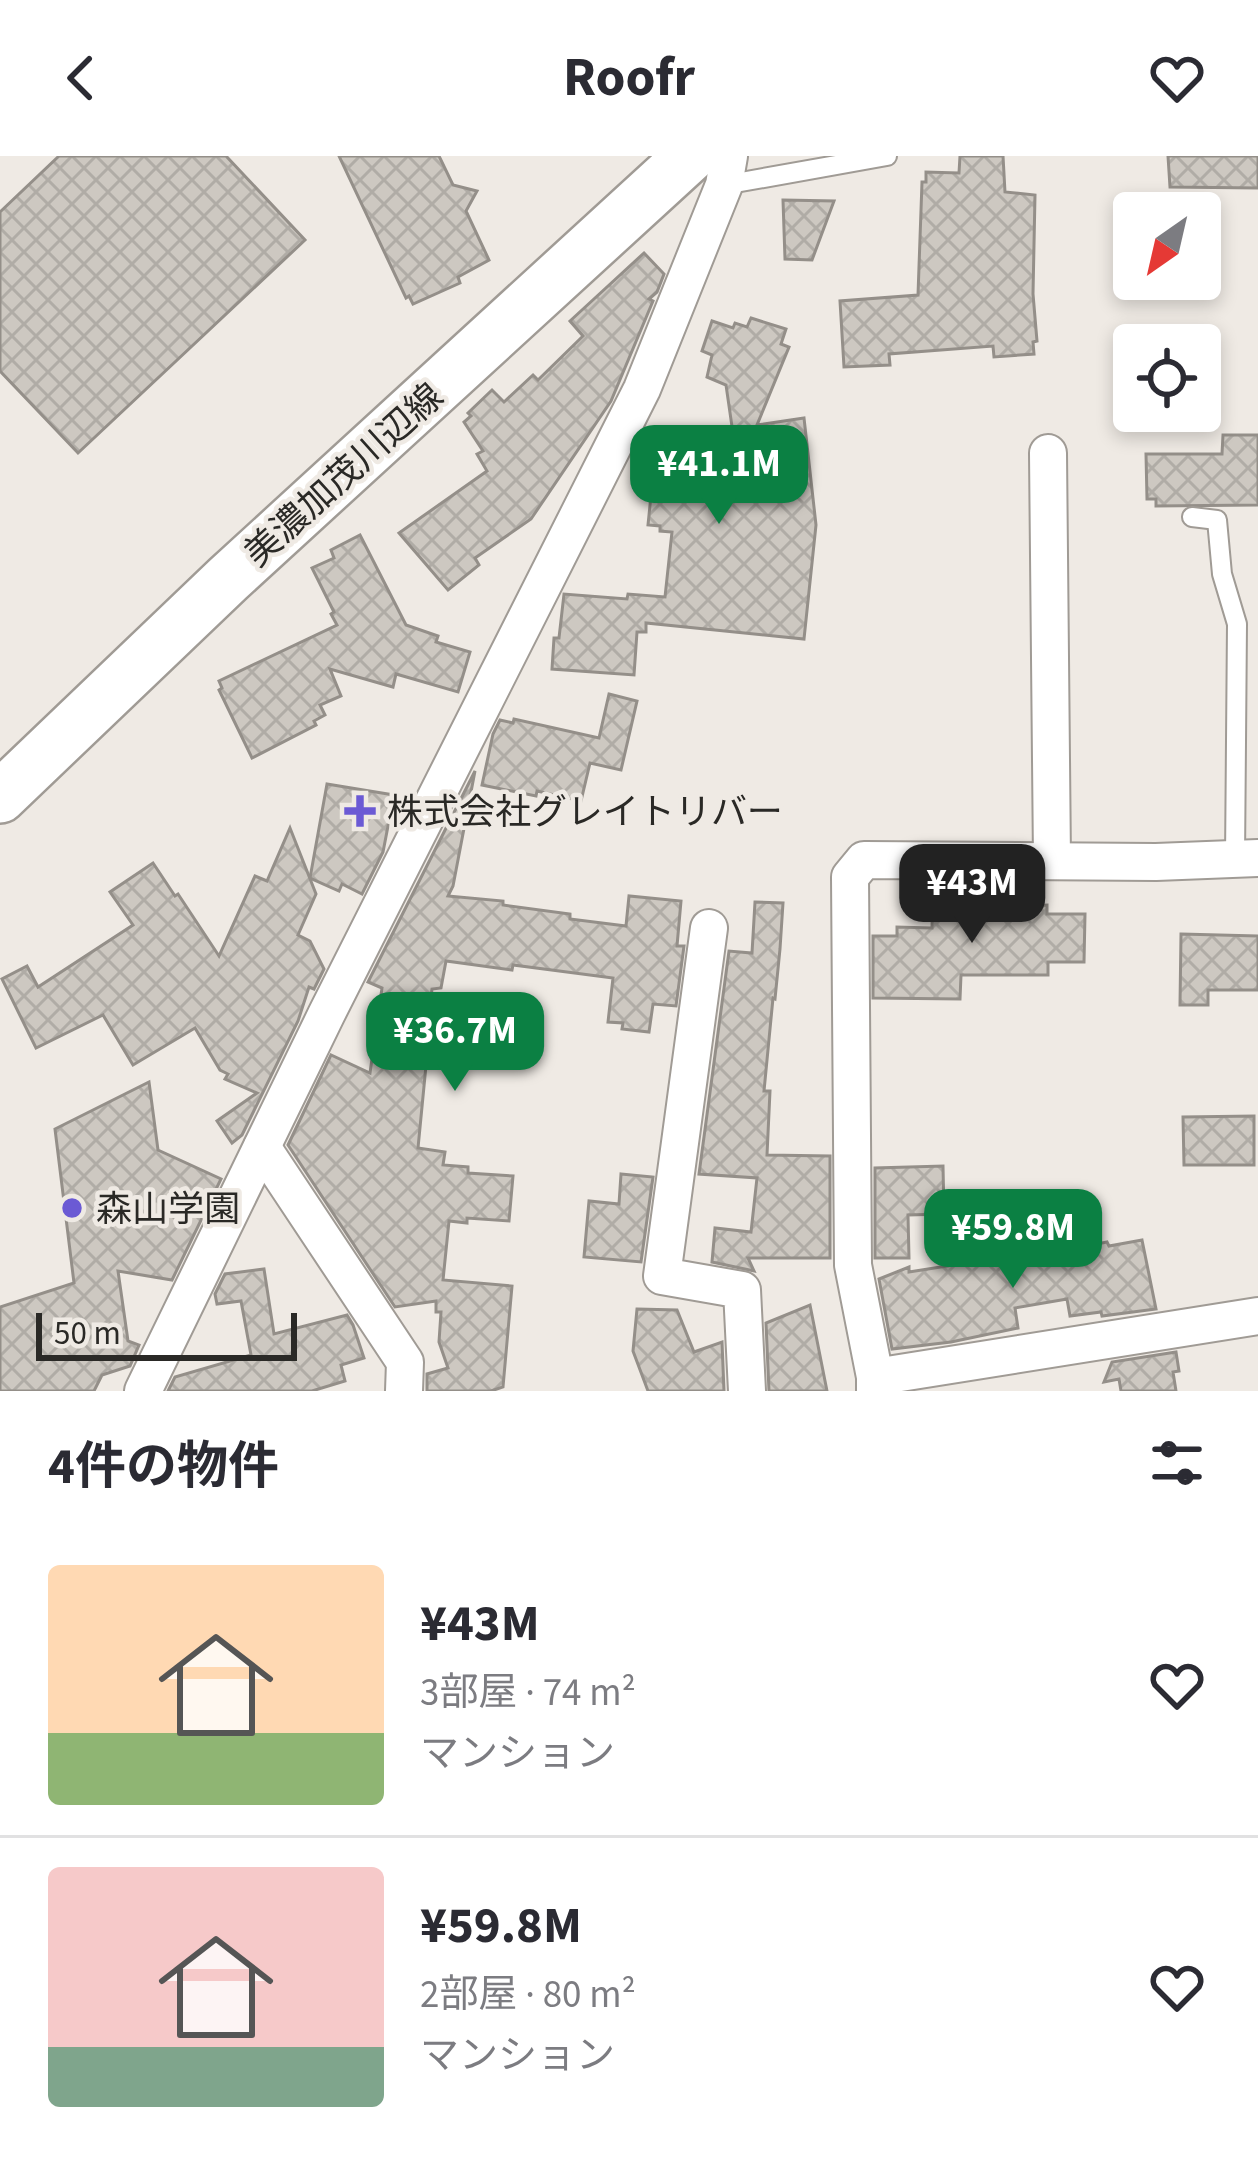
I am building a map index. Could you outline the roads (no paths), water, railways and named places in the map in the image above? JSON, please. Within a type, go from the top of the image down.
[{"type":"main road","name":"美濃加茂川辺線","points":[[0,797],[228,579],[714,166]]},
{"type":"street","points":[[143,1391],[642,389],[714,166]]},
{"type":"street","points":[[1048,453],[1052,861]]},
{"type":"street","points":[[1246,858],[864,860],[850,878],[853,1265],[875,1384],[1258,1316]]},
{"type":"street","points":[[709,928],[662,1276],[742,1290],[747,1391]]},
{"type":"street","points":[[262,1147],[405,1362],[404,1391]]},
{"type":"lane","points":[[714,166],[887,156]]},
{"type":"lane","points":[[1192,518],[1217,520],[1222,574],[1237,624],[1246,858]]},
{"type":"place","name":"株式会社グレイトリバー","points":[[360,811]]},
{"type":"place","name":"森山学園","points":[[72,1208]]}]
